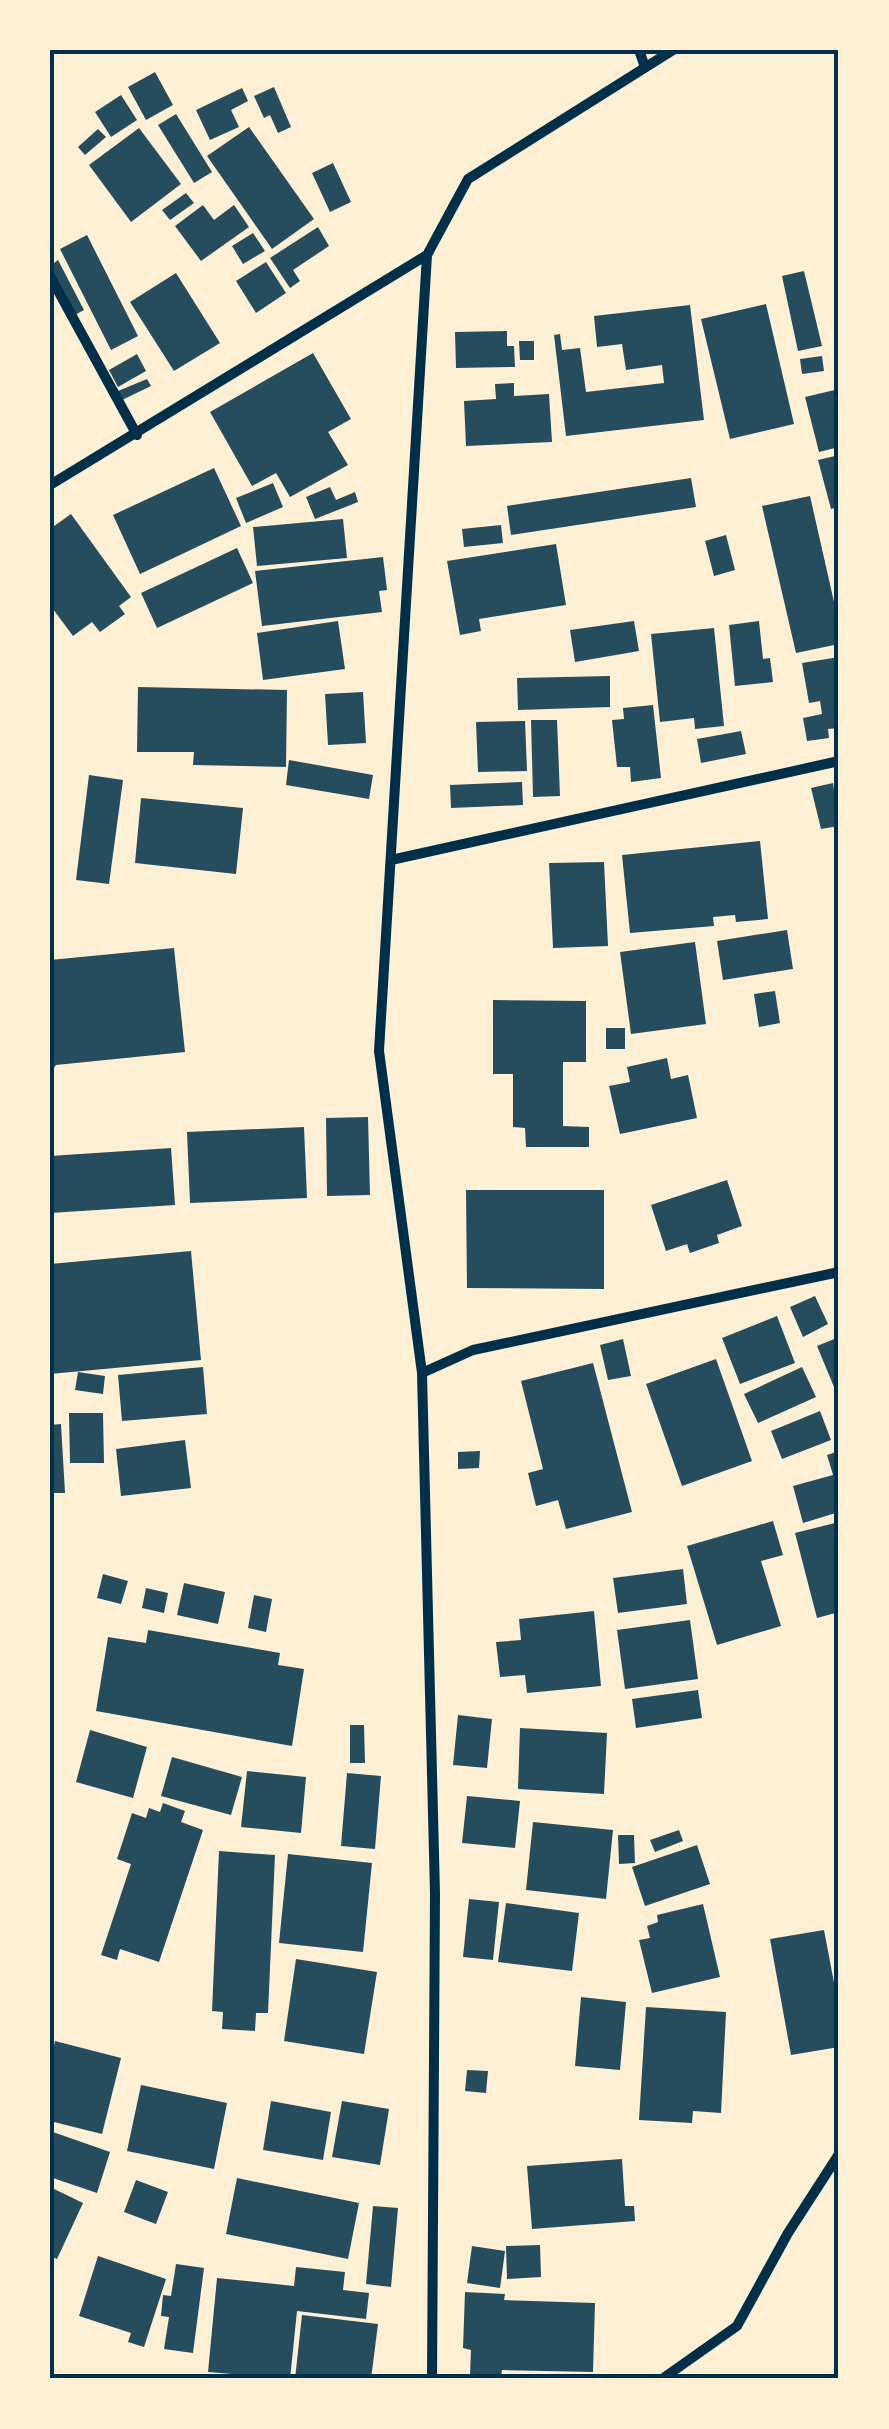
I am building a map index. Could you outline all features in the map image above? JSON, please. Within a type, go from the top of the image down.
[{"type":"street","points":[[639,50],[645,67]]},
{"type":"street","points":[[432,2379],[435,1894],[422,1373],[379,1051],[427,255],[468,179],[673,50]]},
{"type":"street","points":[[50,485],[427,255]]},
{"type":"street","points":[[50,276],[137,435]]},
{"type":"street","points":[[391,860],[839,761]]},
{"type":"street","points":[[422,1373],[473,1350],[839,1272]]},
{"type":"street","points":[[662,2379],[736,2326],[788,2233],[839,2154]]},
{"type":"building","points":[[155,72],[173,105],[146,120],[128,87]]},
{"type":"building","points":[[274,87],[291,127],[278,133],[270,115],[264,118],[254,96]]},
{"type":"building","points":[[242,88],[248,101],[231,110],[239,127],[210,140],[196,110]]},
{"type":"building","points":[[121,95],[137,120],[111,137],[95,112]]},
{"type":"building","points":[[176,114],[212,172],[194,183],[158,125]]},
{"type":"building","points":[[249,127],[314,219],[272,249],[207,156]]},
{"type":"building","points":[[139,128],[181,184],[131,222],[89,165]]},
{"type":"building","points":[[98,129],[106,137],[85,155],[78,147]]},
{"type":"building","points":[[333,163],[351,202],[330,212],[312,173]]},
{"type":"building","points":[[186,193],[194,203],[170,220],[162,210]]},
{"type":"building","points":[[203,205],[214,220],[234,205],[249,227],[201,261],[175,226]]},
{"type":"building","points":[[318,227],[329,246],[293,270],[300,281],[290,288],[270,258]]},
{"type":"building","points":[[253,233],[265,251],[243,264],[232,246]]},
{"type":"building","points":[[87,235],[138,336],[111,350],[60,249]]},
{"type":"building","points":[[58,260],[84,310],[75,315],[50,266]]},
{"type":"building","points":[[266,262],[286,293],[256,313],[236,281]]},
{"type":"building","points":[[804,271],[822,346],[798,351],[782,276]]},
{"type":"building","points":[[176,273],[220,343],[174,371],[130,302]]},
{"type":"building","points":[[766,304],[794,424],[730,439],[701,319]]},
{"type":"building","points":[[690,305],[704,420],[566,436],[554,335],[560,334],[562,350],[580,348],[586,392],[664,383],[662,365],[626,370],[622,344],[597,347],[594,316]]},
{"type":"building","points":[[507,331],[507,346],[514,346],[515,367],[456,368],[455,332]]},
{"type":"building","points":[[519,341],[534,341],[534,360],[520,360]]},
{"type":"building","points":[[313,353],[351,419],[328,432],[348,465],[290,497],[276,473],[252,486],[210,412]]},
{"type":"building","points":[[137,354],[146,371],[118,387],[109,370]]},
{"type":"building","points":[[822,356],[824,371],[802,374],[800,359]]},
{"type":"building","points":[[147,379],[151,386],[122,400],[118,391]]},
{"type":"building","points":[[514,383],[514,396],[549,394],[552,442],[466,446],[464,401],[496,399],[495,384]]},
{"type":"building","points":[[839,389],[839,447],[819,452],[805,397]]},
{"type":"building","points":[[839,455],[839,507],[831,509],[818,460]]},
{"type":"building","points":[[214,468],[241,526],[140,574],[113,515]]},
{"type":"building","points":[[691,478],[696,507],[511,535],[507,506]]},
{"type":"building","points":[[273,483],[283,507],[246,523],[236,498]]},
{"type":"building","points":[[330,487],[336,500],[355,492],[358,502],[315,519],[306,497]]},
{"type":"building","points":[[810,496],[839,624],[839,644],[796,653],[762,506]]},
{"type":"building","points":[[71,514],[131,597],[119,606],[125,614],[100,632],[92,622],[73,636],[50,605],[50,529]]},
{"type":"building","points":[[343,519],[347,558],[257,566],[253,527]]},
{"type":"building","points":[[501,525],[503,543],[464,547],[462,529]]},
{"type":"building","points":[[726,535],[735,570],[714,576],[705,541]]},
{"type":"building","points":[[556,544],[566,605],[479,619],[481,631],[460,635],[447,561]]},
{"type":"building","points":[[237,548],[253,583],[157,628],[141,593]]},
{"type":"building","points":[[383,557],[387,590],[379,591],[382,612],[262,626],[255,571]]},
{"type":"building","points":[[338,621],[345,669],[263,680],[257,633]]},
{"type":"building","points":[[634,621],[639,651],[575,662],[570,630]]},
{"type":"building","points":[[759,621],[763,659],[770,658],[773,682],[735,686],[729,625]]},
{"type":"building","points":[[714,628],[724,726],[695,729],[694,718],[660,722],[651,634]]},
{"type":"building","points":[[839,657],[839,728],[828,729],[829,738],[807,741],[803,718],[822,714],[820,701],[809,703],[802,663]]},
{"type":"building","points":[[610,676],[610,707],[518,710],[517,678]]},
{"type":"building","points":[[138,687],[287,690],[286,767],[193,765],[194,752],[137,752]]},
{"type":"building","points":[[363,692],[366,743],[328,745],[325,694]]},
{"type":"building","points":[[653,705],[661,778],[631,782],[630,767],[617,767],[612,720],[624,719],[623,708]]},
{"type":"building","points":[[531,720],[557,720],[560,796],[533,797]]},
{"type":"building","points":[[525,721],[527,771],[478,772],[476,722]]},
{"type":"building","points":[[741,731],[746,754],[701,763],[697,739]]},
{"type":"building","points":[[289,760],[373,775],[369,799],[286,785]]},
{"type":"building","points":[[89,775],[123,780],[109,884],[76,880]]},
{"type":"building","points":[[522,782],[523,805],[451,808],[450,785]]},
{"type":"building","points":[[833,783],[839,826],[821,829],[811,788]]},
{"type":"building","points":[[141,798],[243,808],[236,874],[135,863]]},
{"type":"building","points":[[760,841],[768,919],[736,922],[735,915],[713,917],[714,926],[630,933],[622,855]]},
{"type":"building","points":[[604,862],[608,946],[553,948],[549,863]]},
{"type":"building","points":[[787,930],[793,969],[723,980],[717,941]]},
{"type":"building","points":[[695,942],[706,1024],[631,1034],[620,952]]},
{"type":"building","points":[[174,948],[185,1052],[56,1065],[50,1073],[50,960]]},
{"type":"building","points":[[775,991],[780,1023],[759,1027],[754,994]]},
{"type":"building","points":[[493,1000],[586,1001],[586,1062],[563,1062],[563,1126],[589,1127],[589,1147],[526,1147],[525,1128],[513,1127],[513,1074],[493,1074]]},
{"type":"building","points":[[606,1028],[625,1028],[625,1049],[606,1049]]},
{"type":"building","points":[[667,1058],[671,1079],[688,1075],[697,1118],[620,1134],[609,1086],[630,1082],[627,1067]]},
{"type":"building","points":[[368,1117],[370,1195],[327,1196],[326,1118]]},
{"type":"building","points":[[304,1127],[307,1198],[190,1203],[187,1132]]},
{"type":"building","points":[[171,1148],[175,1205],[50,1213],[50,1156]]},
{"type":"building","points":[[727,1180],[742,1226],[717,1235],[719,1243],[690,1253],[687,1244],[666,1251],[651,1205]]},
{"type":"building","points":[[466,1190],[604,1190],[604,1289],[467,1288]]},
{"type":"building","points":[[191,1251],[201,1360],[50,1374],[50,1264]]},
{"type":"building","points":[[815,1296],[828,1324],[803,1337],[790,1307]]},
{"type":"building","points":[[777,1316],[795,1363],[740,1384],[722,1338]]},
{"type":"building","points":[[839,1337],[839,1399],[817,1346]]},
{"type":"building","points":[[623,1339],[631,1376],[608,1380],[600,1345]]},
{"type":"building","points":[[716,1359],[752,1461],[682,1486],[646,1384]]},
{"type":"building","points":[[593,1363],[632,1512],[566,1529],[558,1500],[536,1506],[528,1473],[543,1469],[521,1381]]},
{"type":"building","points":[[203,1367],[207,1414],[122,1421],[118,1375]]},
{"type":"building","points":[[802,1367],[816,1397],[758,1423],[744,1394]]},
{"type":"building","points":[[78,1372],[105,1376],[103,1394],[75,1390]]},
{"type":"building","points":[[820,1411],[831,1440],[782,1459],[771,1431]]},
{"type":"building","points":[[69,1413],[103,1413],[104,1463],[70,1463]]},
{"type":"building","points":[[61,1424],[65,1493],[50,1493],[50,1425]]},
{"type":"building","points":[[185,1440],[191,1488],[121,1496],[116,1449]]},
{"type":"building","points":[[480,1451],[479,1468],[458,1469],[458,1452]]},
{"type":"building","points":[[839,1451],[839,1512],[803,1523],[793,1486],[833,1475],[827,1455]]},
{"type":"building","points":[[773,1521],[783,1555],[761,1561],[781,1626],[717,1645],[687,1546]]},
{"type":"building","points":[[839,1522],[839,1612],[817,1618],[795,1533]]},
{"type":"building","points":[[683,1569],[687,1604],[618,1613],[613,1578]]},
{"type":"building","points":[[103,1574],[128,1581],[121,1604],[97,1598]]},
{"type":"building","points":[[184,1583],[225,1592],[218,1624],[177,1615]]},
{"type":"building","points":[[146,1588],[168,1593],[164,1613],[142,1608]]},
{"type":"building","points":[[254,1595],[272,1599],[266,1632],[248,1628]]},
{"type":"building","points":[[594,1611],[601,1686],[527,1693],[525,1675],[500,1677],[496,1642],[521,1640],[519,1619]]},
{"type":"building","points":[[690,1620],[698,1679],[625,1689],[617,1630]]},
{"type":"building","points":[[148,1630],[280,1653],[278,1665],[304,1669],[292,1746],[96,1711],[108,1637],[146,1643]]},
{"type":"building","points":[[698,1690],[702,1718],[636,1728],[632,1699]]},
{"type":"building","points":[[458,1715],[492,1719],[487,1768],[453,1765]]},
{"type":"building","points":[[350,1725],[364,1725],[365,1763],[350,1763]]},
{"type":"building","points":[[520,1728],[607,1733],[604,1794],[518,1789]]},
{"type":"building","points":[[90,1730],[147,1747],[133,1798],[76,1782]]},
{"type":"building","points":[[172,1757],[242,1777],[231,1815],[161,1796]]},
{"type":"building","points":[[247,1771],[306,1777],[301,1833],[241,1827]]},
{"type":"building","points":[[347,1773],[381,1776],[375,1849],[341,1846]]},
{"type":"building","points":[[467,1796],[520,1801],[515,1848],[462,1843]]},
{"type":"building","points":[[163,1803],[185,1811],[181,1822],[203,1830],[159,1962],[120,1949],[117,1960],[101,1955],[131,1864],[117,1859],[132,1813],[146,1818],[149,1808],[160,1812]]},
{"type":"building","points":[[533,1822],[613,1830],[606,1899],[526,1890]]},
{"type":"building","points":[[679,1830],[683,1841],[655,1852],[650,1840]]},
{"type":"building","points":[[618,1835],[634,1835],[635,1863],[619,1864]]},
{"type":"building","points":[[697,1845],[710,1884],[645,1906],[632,1867]]},
{"type":"building","points":[[219,1851],[275,1855],[268,2013],[256,2013],[255,2031],[222,2029],[223,2012],[212,2011]]},
{"type":"building","points":[[288,1854],[372,1863],[363,1952],[279,1943]]},
{"type":"building","points":[[469,1899],[499,1902],[493,1960],[463,1957]]},
{"type":"building","points":[[506,1903],[579,1913],[572,1971],[498,1962]]},
{"type":"building","points":[[703,1904],[720,1977],[652,1993],[639,1940],[650,1938],[647,1926],[658,1922],[657,1915]]},
{"type":"building","points":[[824,1930],[839,2009],[839,2047],[791,2055],[770,1939]]},
{"type":"building","points":[[296,1959],[377,1972],[364,2054],[284,2041]]},
{"type":"building","points":[[581,1997],[626,2002],[620,2070],[575,2066]]},
{"type":"building","points":[[646,2007],[726,2012],[721,2113],[693,2111],[692,2123],[639,2120]]},
{"type":"building","points":[[55,2041],[121,2058],[102,2134],[50,2121],[50,2063]]},
{"type":"building","points":[[467,2070],[488,2071],[486,2093],[465,2091]]},
{"type":"building","points":[[141,2085],[227,2103],[214,2169],[127,2151]]},
{"type":"building","points":[[271,2101],[331,2112],[323,2160],[263,2150]]},
{"type":"building","points":[[342,2101],[389,2109],[380,2165],[332,2157]]},
{"type":"building","points":[[50,2131],[110,2152],[97,2193],[50,2177]]},
{"type":"building","points":[[622,2159],[625,2206],[634,2206],[635,2221],[532,2229],[527,2166]]},
{"type":"building","points":[[237,2178],[359,2203],[348,2259],[226,2234]]},
{"type":"building","points":[[136,2180],[168,2192],[156,2224],[124,2212]]},
{"type":"building","points":[[50,2187],[83,2203],[57,2259],[50,2256]]},
{"type":"building","points":[[373,2206],[398,2208],[391,2287],[366,2284]]},
{"type":"building","points":[[540,2245],[541,2277],[507,2279],[506,2246]]},
{"type":"building","points":[[472,2246],[505,2251],[500,2288],[467,2283]]},
{"type":"building","points":[[98,2256],[166,2279],[144,2347],[128,2342],[131,2333],[79,2316]]},
{"type":"building","points":[[176,2264],[204,2268],[193,2353],[164,2349],[169,2317],[161,2316],[163,2295],[171,2296]]},
{"type":"building","points":[[296,2267],[345,2272],[343,2290],[369,2293],[366,2319],[297,2311],[290,2379],[208,2372],[217,2278],[294,2286]]},
{"type":"building","points":[[465,2292],[505,2294],[504,2300],[595,2303],[593,2372],[502,2370],[501,2377],[470,2375],[471,2350],[463,2348]]},
{"type":"building","points":[[302,2315],[378,2324],[371,2379],[295,2379]]}]
